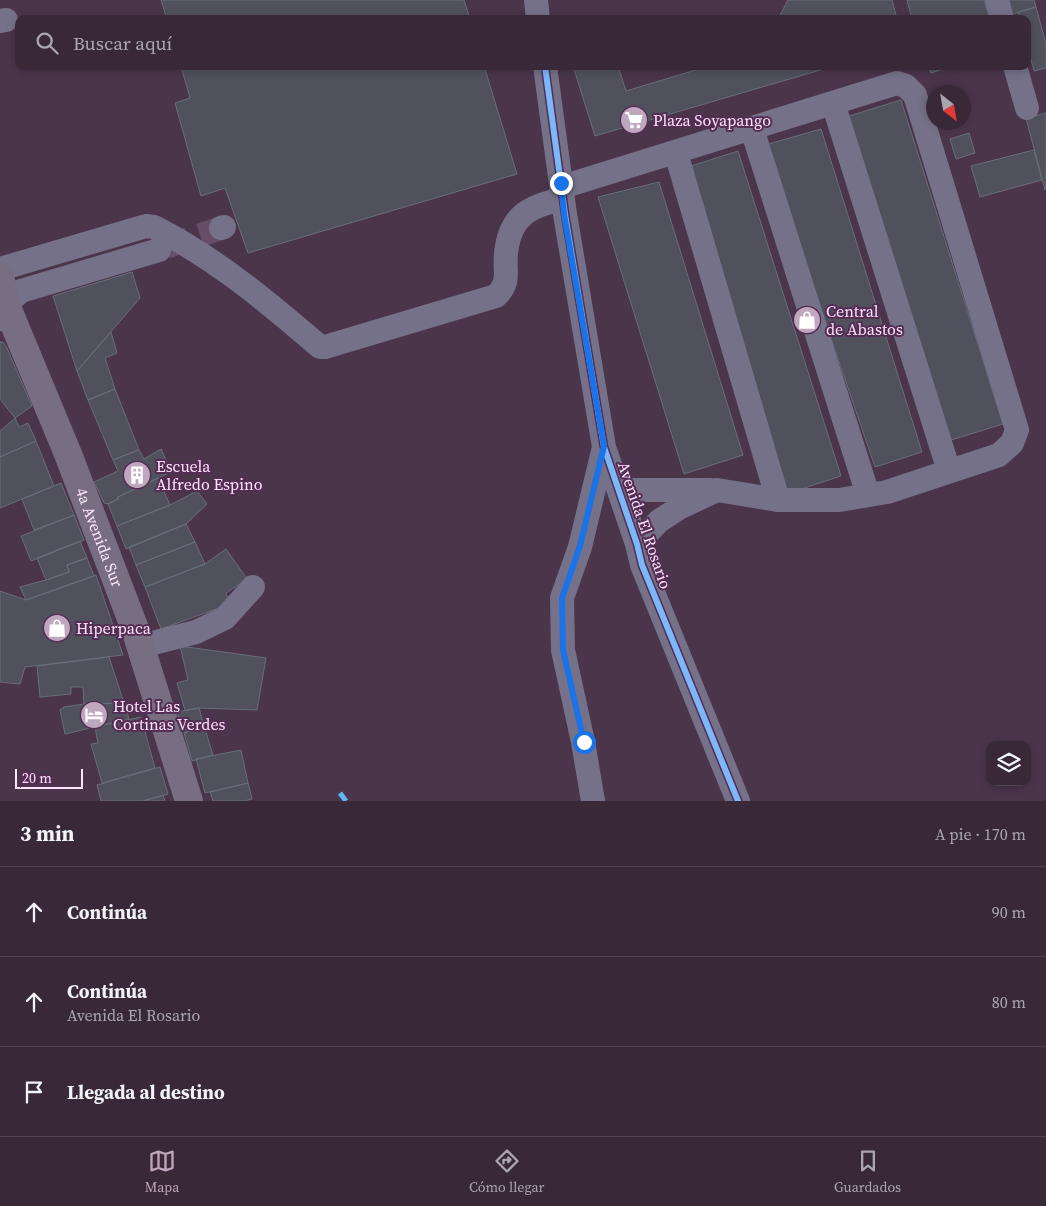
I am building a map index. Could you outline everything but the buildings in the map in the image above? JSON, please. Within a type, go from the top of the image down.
[{"type":"main road","name":"4a Avenida Sur","points":[[0,276],[4,313],[68,454],[141,646],[188,801]]},
{"type":"street","points":[[536,0],[538,15]]},
{"type":"street","points":[[997,0],[1001,15]]},
{"type":"street","name":"Avenida El Rosario","points":[[546,70],[562,193],[604,446],[637,544],[642,565],[738,801]]},
{"type":"street","points":[[1016,70],[1026,108]]},
{"type":"street","points":[[0,269],[146,226],[154,227],[220,267],[271,304],[320,347],[325,348],[496,296],[504,288],[506,252],[514,224],[531,208],[562,193],[676,153],[897,83],[906,86],[915,95],[1017,430],[1012,444],[999,455],[887,492],[840,500],[778,500],[717,490],[619,490]]},
{"type":"street","points":[[833,103],[949,471]]},
{"type":"street","points":[[752,129],[868,495]]},
{"type":"street","points":[[676,153],[778,500]]},
{"type":"street","points":[[4,313],[13,298],[21,291],[159,250]]},
{"type":"street","points":[[593,801],[584,742],[563,650],[562,598],[580,546],[604,446]]},
{"type":"street","points":[[637,544],[659,521],[679,508],[717,490]]},
{"type":"street","points":[[141,646],[196,632],[225,618],[254,587]]},
{"type":"tunnel","points":[[166,247],[221,228]]},
{"type":"marked path","points":[[340,793],[346,801]]},
{"type":"cycle path","points":[[546,70],[565,214],[604,447],[637,544],[642,565],[738,801]]},
{"type":"place","name":"Plaza Soyapango","points":[[634,120]]},
{"type":"place","name":"Central de Abastos","points":[[807,320]]},
{"type":"place","name":"Escuela Alfredo Espino","points":[[137,475]]},
{"type":"place","name":"Hiperpaca","points":[[57,628]]},
{"type":"place","name":"Hotel Las Cortinas Verdes","points":[[94,715]]},
{"type":"route","points":[[561,183],[564,214],[604,446],[580,546],[562,598],[563,650],[584,742]]}]
